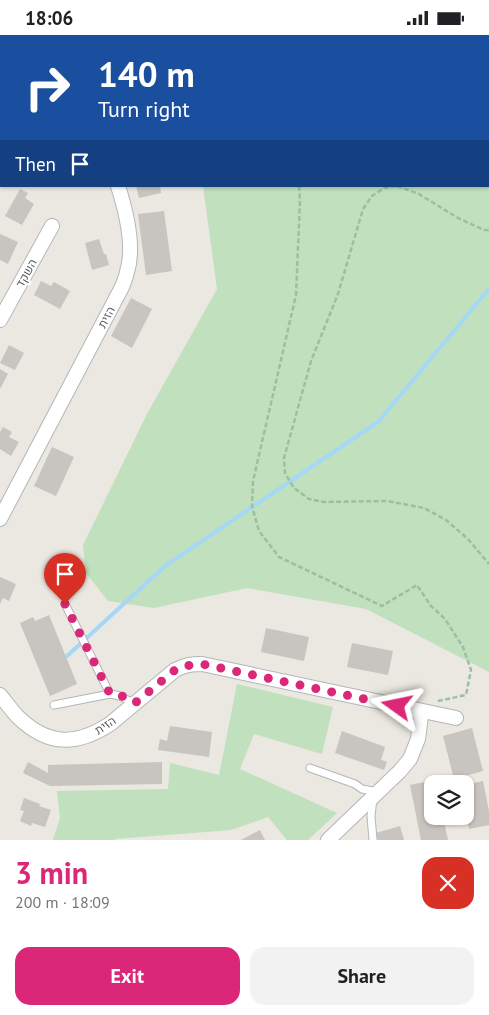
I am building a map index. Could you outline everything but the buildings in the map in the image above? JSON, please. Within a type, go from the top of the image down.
[{"type":"street","name":"הזית","points":[[0,519],[122,287],[128,271],[129,241],[123,202],[118,187]]},
{"type":"street","name":"השקד","points":[[0,320],[52,226]]},
{"type":"street","name":"הזית","points":[[0,695],[17,716],[31,728],[54,739],[65,740],[77,739],[99,731],[175,670],[183,666],[202,664],[456,718]]},
{"type":"street","points":[[328,840],[400,771],[413,753],[418,739],[421,717],[416,710]]},
{"type":"lane","points":[[65,604],[110,694]]},
{"type":"lane","points":[[54,705],[110,694],[120,695],[135,703]]},
{"type":"lane","points":[[310,768],[355,784],[376,795],[371,816],[373,840]]},
{"type":"path","points":[[299,187],[296,295],[254,481],[252,506],[258,531],[280,557],[382,606],[417,585],[431,606],[445,619],[463,647],[472,671],[466,695],[443,699],[416,710]]},
{"type":"path","points":[[390,187],[384,188],[372,196],[364,209],[338,294],[311,361],[284,458],[286,473],[294,488],[309,499],[324,502],[387,501],[424,508],[446,520],[468,539],[489,564]]},
{"type":"path","points":[[400,187],[419,194],[458,218],[484,230],[489,230]]},
{"type":"green space","points":[[203,187],[489,187],[489,672],[366,609],[247,588],[154,608],[108,601],[86,573],[83,545],[147,414],[217,289]]},
{"type":"green space","points":[[237,684],[333,707],[322,754],[254,734],[240,769],[337,813],[308,840],[287,840],[268,817],[231,830],[115,840],[53,840],[60,818],[57,791],[168,789],[170,763],[219,775]]},
{"type":"waterway","points":[[67,656],[165,566],[378,422],[489,289]]},
{"type":"route","points":[[65,604],[110,694],[120,695],[135,703],[175,670],[190,664],[202,664],[397,706]]}]
